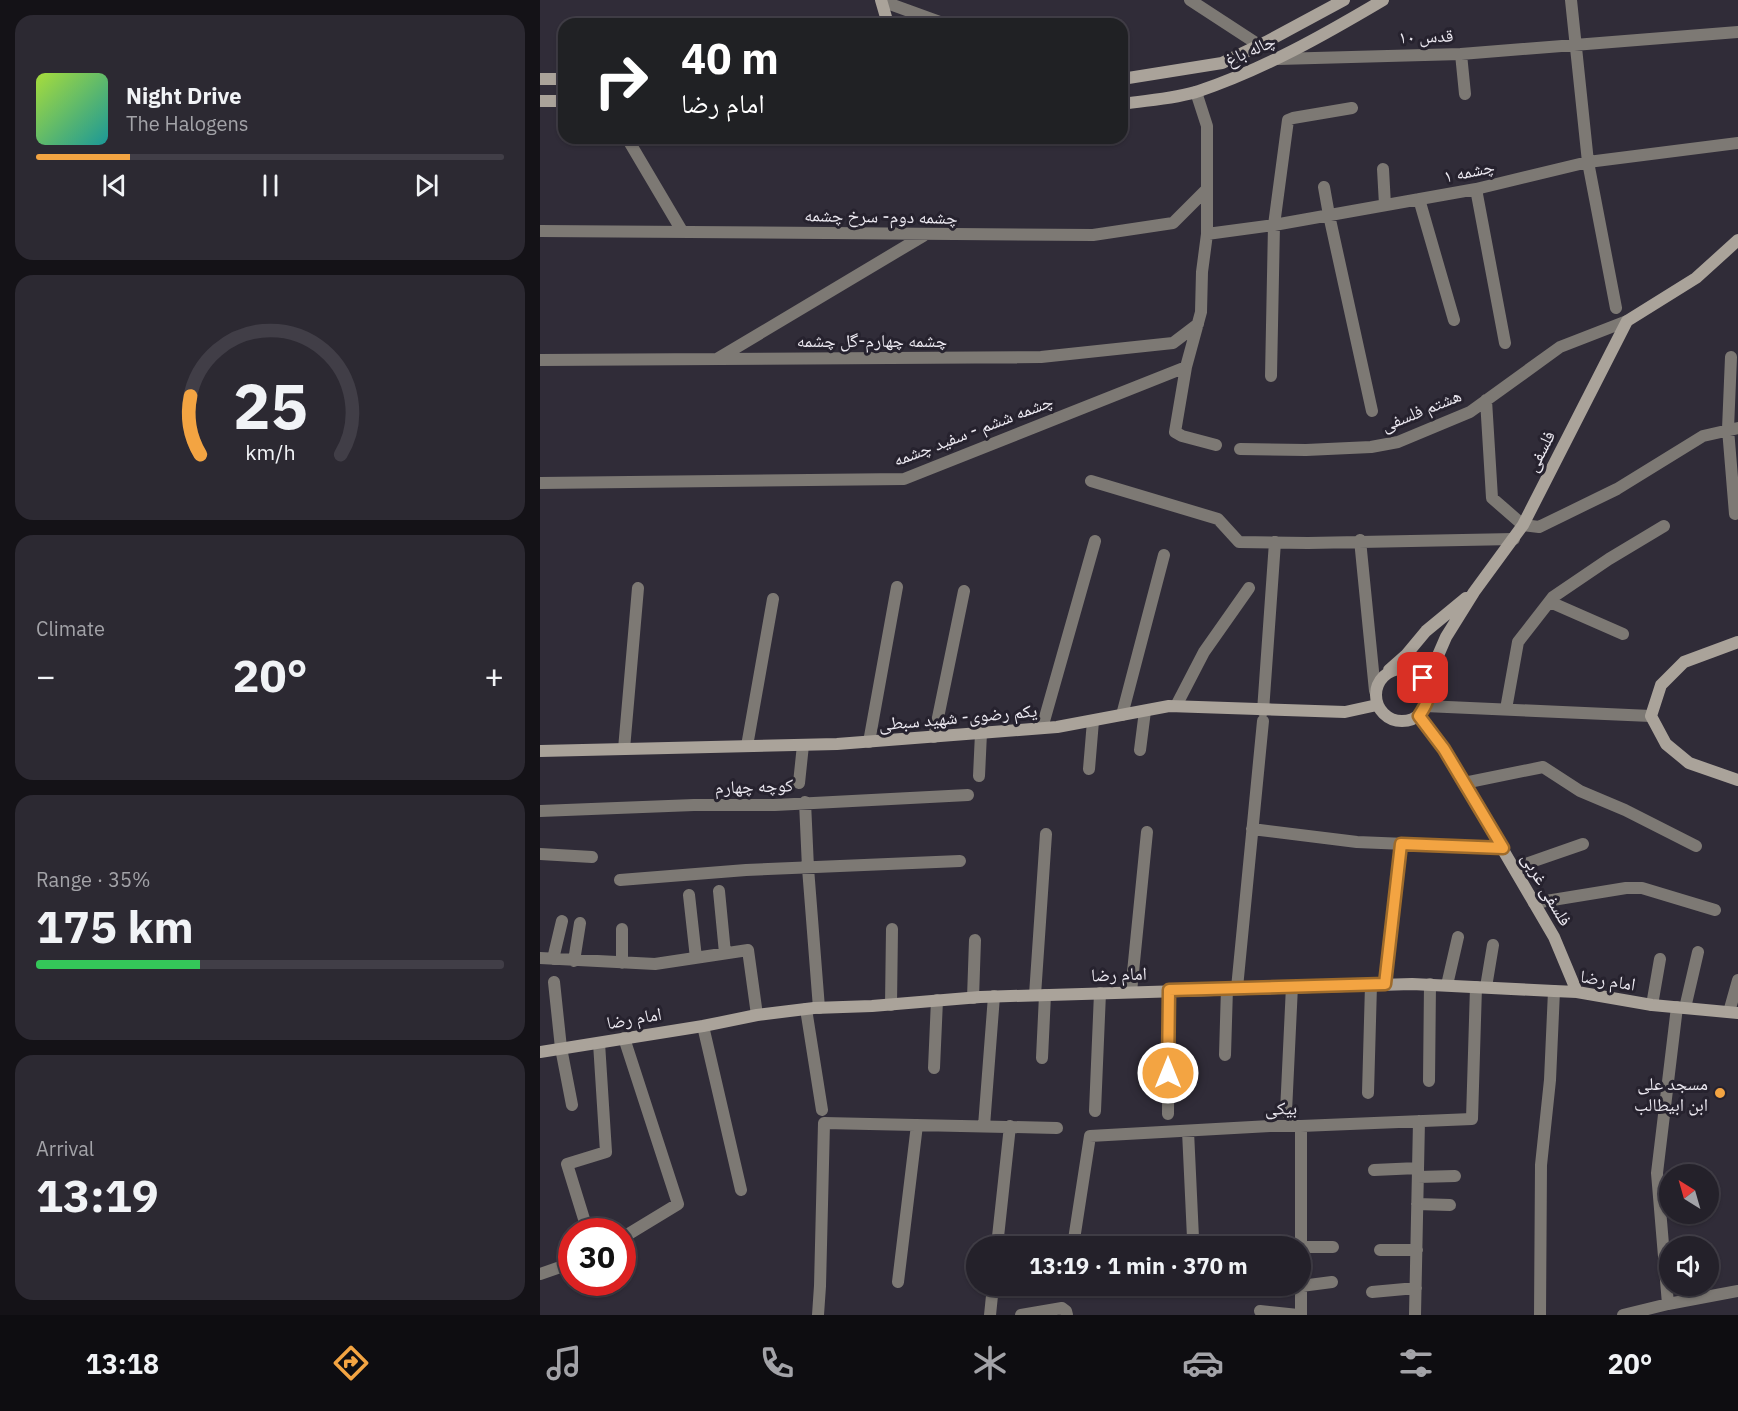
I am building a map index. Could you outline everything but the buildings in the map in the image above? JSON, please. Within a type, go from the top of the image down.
[{"type":"street","points":[[881,0],[886,18]]},
{"type":"street","points":[[881,0],[929,18]]},
{"type":"street","points":[[1190,0],[1259,45]]},
{"type":"street","name":"چاله باغ","points":[[1128,78],[1222,63],[1344,0]]},
{"type":"street","name":"چاله باغ","points":[[1128,103],[1196,92],[1278,59],[1383,0]]},
{"type":"street","points":[[1571,0],[1588,162],[1616,308]]},
{"type":"street","name":"قدس ۱۰","points":[[1278,59],[1461,54],[1738,32]]},
{"type":"street","points":[[1461,54],[1465,94]]},
{"type":"street","points":[[540,79],[558,79]]},
{"type":"street","points":[[1196,92],[1207,126],[1207,234],[1198,324],[1186,367],[1175,432],[1182,436],[1216,444]]},
{"type":"street","points":[[540,101],[558,101]]},
{"type":"street","points":[[1271,376],[1274,225],[1288,120],[1352,108]]},
{"type":"street","name":"چشمه ۱","points":[[1207,234],[1274,225],[1476,189],[1588,162],[1738,143]]},
{"type":"street","points":[[631,144],[682,231]]},
{"type":"street","points":[[1383,169],[1385,206]]},
{"type":"street","points":[[1324,187],[1372,411]]},
{"type":"street","name":"چشمه دوم- سرخ چشمه","points":[[540,231],[1092,235],[1173,223],[1207,189]]},
{"type":"street","points":[[1476,189],[1505,343]]},
{"type":"street","points":[[1419,199],[1454,320]]},
{"type":"street","points":[[715,359],[924,235]]},
{"type":"street","points":[[1627,321],[1696,278],[1738,240]]},
{"type":"street","name":"هشتم فلسفی","points":[[1240,449],[1306,450],[1371,447],[1398,442],[1470,412],[1560,347],[1627,321]]},
{"type":"street","name":"فلسفی","points":[[1474,592],[1523,525],[1627,321]]},
{"type":"street","name":"چشمه چهارم-گل چشمه","points":[[540,360],[1041,357],[1173,343],[1198,324]]},
{"type":"street","points":[[1731,357],[1735,514]]},
{"type":"street","name":"چشمه ششم - سفید چشمه","points":[[540,483],[904,479],[1186,367]]},
{"type":"street","points":[[1486,399],[1492,498],[1523,525],[1539,527],[1617,489],[1703,436],[1733,428]]},
{"type":"street","points":[[1091,481],[1218,519],[1239,542],[1514,539]]},
{"type":"street","points":[[1506,710],[1518,642],[1554,597],[1609,559],[1664,526]]},
{"type":"street","points":[[1360,540],[1375,691],[1377,705],[1384,716],[1398,721],[1409,721],[1422,711],[1428,702],[1433,667],[1446,637],[1474,592]]},
{"type":"street","points":[[1042,728],[1095,541]]},
{"type":"street","points":[[1225,1055],[1252,829],[1263,716],[1275,542]]},
{"type":"street","points":[[1122,715],[1164,555]]},
{"type":"street","points":[[869,742],[897,587]]},
{"type":"street","points":[[624,749],[638,588]]},
{"type":"street","points":[[1176,706],[1204,652],[1249,588]]},
{"type":"street","points":[[934,737],[964,591]]},
{"type":"street","points":[[1375,691],[1385,674],[1406,655],[1426,631],[1474,592]]},
{"type":"street","points":[[747,746],[773,599]]},
{"type":"street","points":[[1550,602],[1623,634]]},
{"type":"street","points":[[1738,642],[1684,662],[1661,685],[1652,716],[1666,744],[1689,763],[1738,780]]},
{"type":"street","points":[[1385,674],[1402,668],[1413,670],[1423,678],[1429,692]]},
{"type":"street","name":"یکم رضوی- شهید سبطی","points":[[540,751],[869,742],[1042,728],[1176,706],[1263,716],[1345,712],[1377,705]]},
{"type":"street","points":[[1422,711],[1506,710],[1652,716]]},
{"type":"street","points":[[1140,750],[1145,711]]},
{"type":"street","name":"فلسفی غربی","points":[[1422,711],[1554,937],[1578,992]]},
{"type":"street","points":[[1089,769],[1094,721]]},
{"type":"street","points":[[979,776],[981,733]]},
{"type":"street","points":[[799,783],[802,745]]},
{"type":"street","points":[[1464,783],[1543,767],[1580,791],[1696,846]]},
{"type":"street","name":"کوچه چهارم","points":[[540,811],[694,805],[730,806],[968,795]]},
{"type":"street","points":[[805,802],[813,1009],[822,1110]]},
{"type":"street","points":[[1252,829],[1357,842],[1503,848]]},
{"type":"street","points":[[1131,992],[1147,832]]},
{"type":"street","points":[[1042,1058],[1040,995],[1046,834]]},
{"type":"street","points":[[1385,984],[1401,844]]},
{"type":"street","points":[[1514,868],[1583,844]]},
{"type":"street","points":[[540,854],[592,857]]},
{"type":"street","points":[[620,880],[746,870],[960,861]]},
{"type":"street","points":[[1534,903],[1626,888],[1642,888],[1716,910]]},
{"type":"street","points":[[719,891],[725,953]]},
{"type":"street","points":[[689,895],[696,958]]},
{"type":"street","points":[[562,921],[546,959],[655,964],[748,950],[757,1015]]},
{"type":"street","points":[[574,961],[580,922]]},
{"type":"street","points":[[622,929],[622,963]]},
{"type":"street","points":[[891,1005],[892,929]]},
{"type":"street","points":[[1447,986],[1458,937]]},
{"type":"street","points":[[973,998],[975,940]]},
{"type":"street","points":[[1481,987],[1493,945]]},
{"type":"street","points":[[1668,1304],[1657,1173],[1681,1008],[1698,952]]},
{"type":"street","points":[[1652,1005],[1660,960]]},
{"type":"street","points":[[1734,1013],[1738,980]]},
{"type":"street","points":[[554,981],[561,1048],[572,1105]]},
{"type":"street","points":[[1429,1081],[1431,984]]},
{"type":"street","name":"امام رضا","points":[[540,1052],[757,1015],[813,1009],[994,996],[1169,990],[1431,984],[1578,992],[1652,1005],[1734,1013]]},
{"type":"street","points":[[1368,1093],[1371,985]]},
{"type":"street","points":[[1286,1112],[1292,987]]},
{"type":"street","name":"بیکی","points":[[1075,1236],[1090,1136],[1270,1126],[1472,1119],[1481,987]]},
{"type":"street","points":[[1168,1114],[1169,990]]},
{"type":"street","points":[[1540,1315],[1541,1172],[1550,1080],[1554,991]]},
{"type":"street","points":[[1095,1111],[1100,993]]},
{"type":"street","points":[[984,1126],[994,996]]},
{"type":"street","points":[[934,1068],[938,1000]]},
{"type":"street","points":[[703,1026],[741,1190]]},
{"type":"street","points":[[624,1038],[678,1204],[636,1230]]},
{"type":"street","points":[[584,1218],[567,1164],[606,1152],[598,1043]]},
{"type":"street","points":[[1415,1315],[1419,1121]]},
{"type":"street","points":[[818,1315],[824,1123],[1057,1128]]},
{"type":"street","points":[[898,1282],[917,1125]]},
{"type":"street","points":[[998,1236],[1010,1126]]},
{"type":"street","points":[[1301,1126],[1301,1236]]},
{"type":"street","points":[[1188,1131],[1192,1236]]},
{"type":"street","points":[[1374,1170],[1455,1176]]},
{"type":"street","points":[[1418,1204],[1450,1205]]},
{"type":"street","points":[[1311,1247],[1333,1247]]},
{"type":"street","points":[[1380,1250],[1417,1250]]},
{"type":"street","points":[[540,1274],[558,1268]]},
{"type":"street","points":[[1311,1285],[1332,1282]]},
{"type":"street","points":[[1372,1292],[1416,1288]]},
{"type":"street","points":[[1623,1315],[1738,1291]]},
{"type":"street","points":[[990,1315],[992,1296]]},
{"type":"street","points":[[1260,1311],[1299,1315],[1300,1296]]},
{"type":"street","points":[[1021,1315],[1062,1308],[1066,1311],[1066,1315]]},
{"type":"place","name":"مسجد علی ابن ابیطالب","points":[[1720,1093]]},
{"type":"route","points":[[1168,1073],[1169,990],[1385,984],[1401,844],[1503,848],[1444,749],[1419,716],[1428,702],[1429,692],[1423,678]]}]
